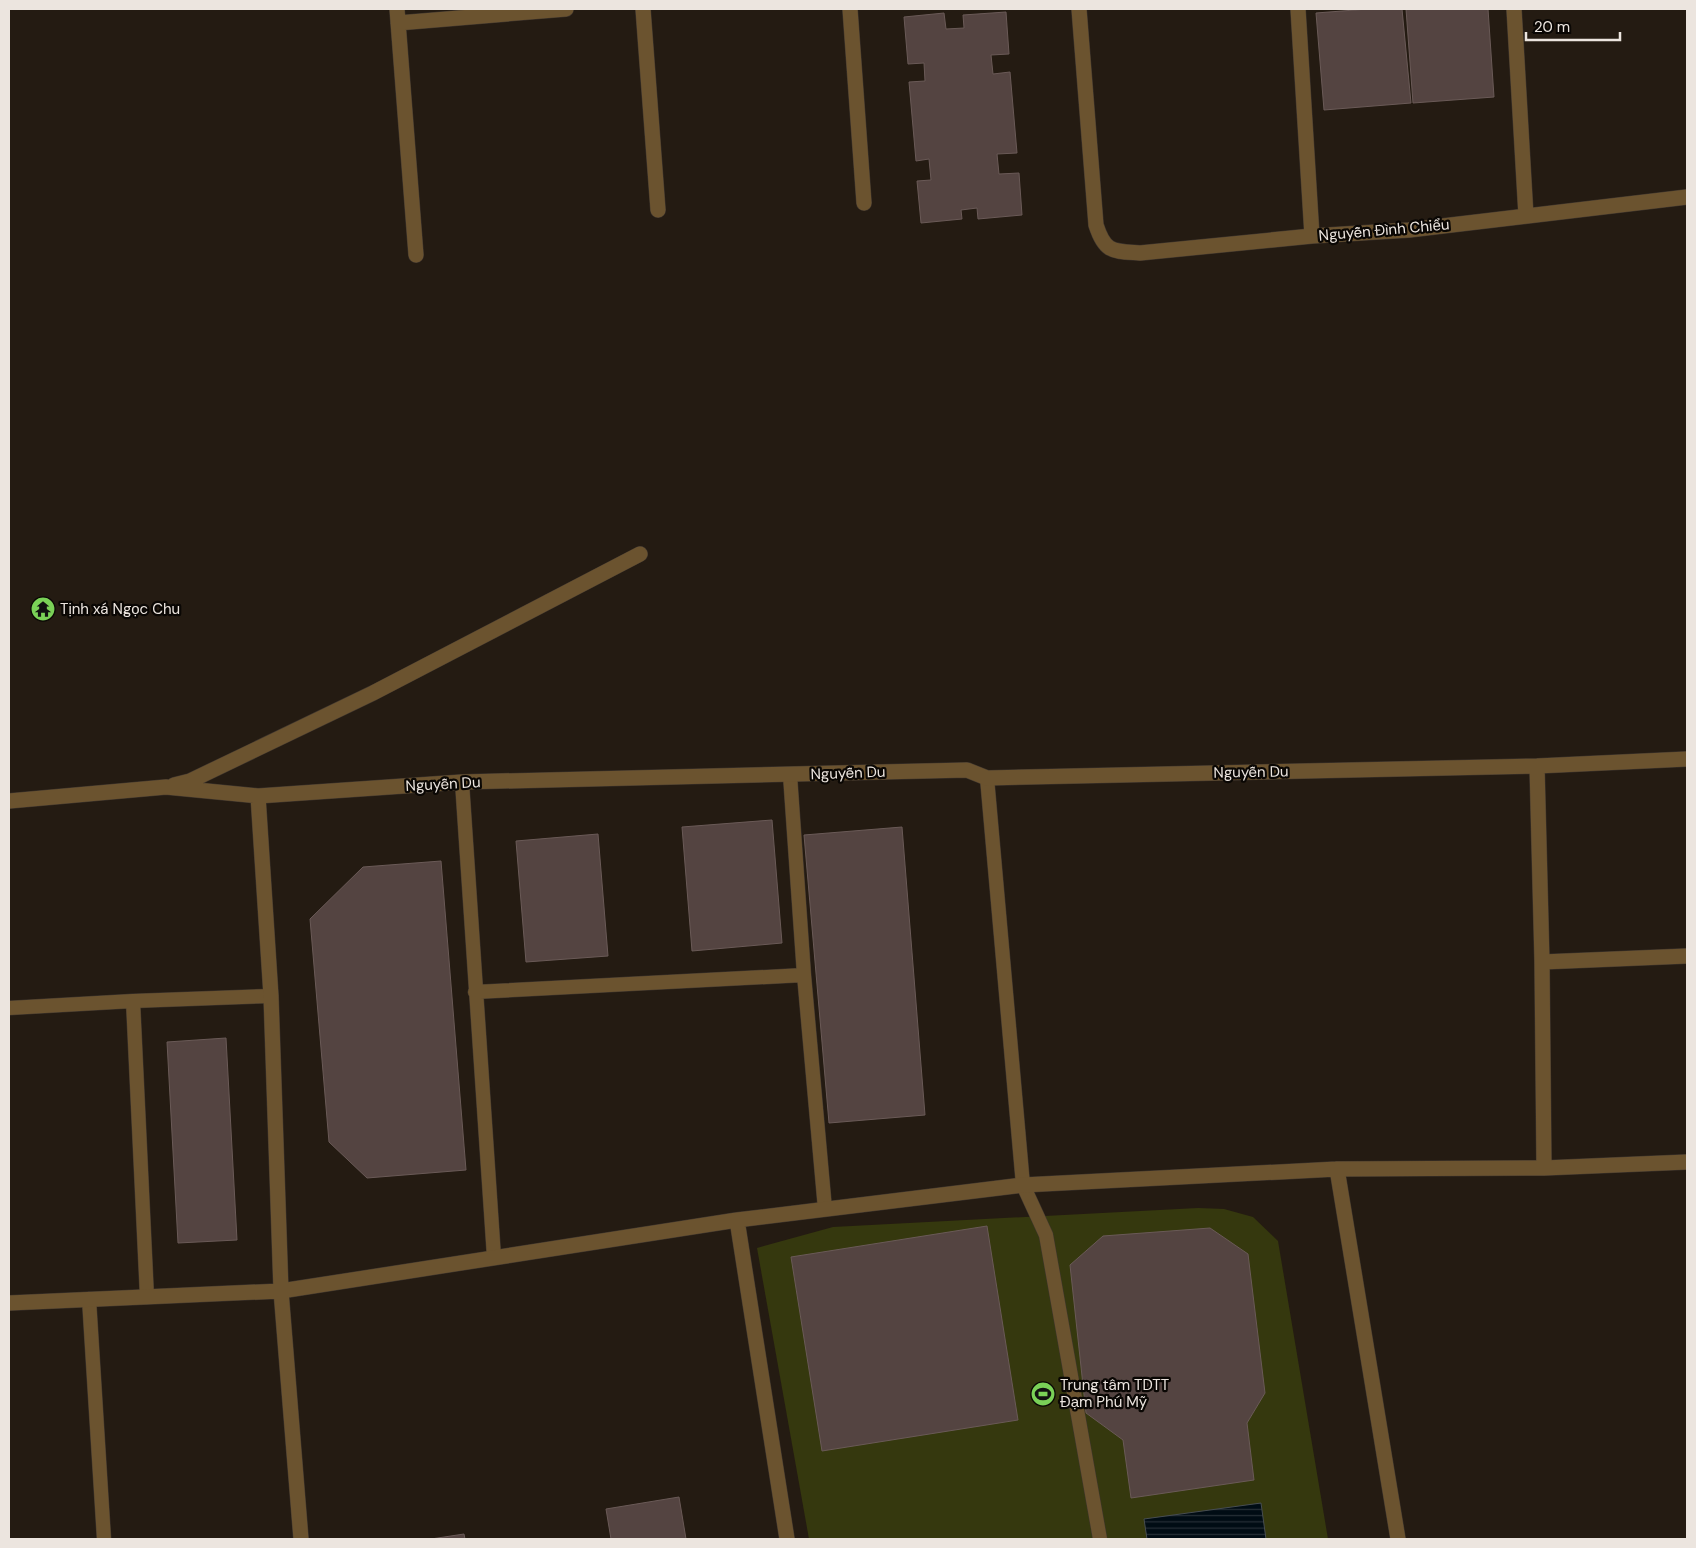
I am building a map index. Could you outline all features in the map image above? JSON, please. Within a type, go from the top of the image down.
[{"type":"street","points":[[416,255],[397,16],[566,9]]},
{"type":"street","points":[[643,9],[658,210]]},
{"type":"street","points":[[850,9],[864,203]]},
{"type":"street","name":"Nguyễn Đình Chiểu","points":[[1079,9],[1096,225],[1100,239],[1113,251],[1140,253],[1312,236],[1409,230],[1687,197]]},
{"type":"street","points":[[1298,9],[1312,236]]},
{"type":"street","points":[[1514,9],[1526,216]]},
{"type":"street","points":[[166,787],[190,781],[373,693],[640,554]]},
{"type":"street","name":"Nguyễn Du","points":[[9,801],[166,787],[258,796],[462,782],[967,770],[987,778],[1537,766],[1687,760]]},
{"type":"street","points":[[1537,766],[1542,962],[1544,1168]]},
{"type":"street","points":[[258,796],[271,996],[281,1290],[301,1539]]},
{"type":"street","points":[[1542,962],[1687,956]]},
{"type":"street","points":[[9,1303],[281,1290],[737,1220],[1023,1185],[1337,1169],[1544,1168],[1687,1162]]},
{"type":"street","points":[[1337,1169],[1398,1539]]},
{"type":"street","points":[[737,1220],[787,1539]]},
{"type":"lane","points":[[790,775],[804,976],[825,1209]]},
{"type":"lane","points":[[987,778],[1023,1185],[1046,1235],[1100,1539]]},
{"type":"lane","points":[[462,782],[494,1258]]},
{"type":"lane","points":[[475,992],[804,976]]},
{"type":"lane","points":[[9,1008],[271,996]]},
{"type":"lane","points":[[133,1001],[147,1297]]},
{"type":"lane","points":[[88,1299],[104,1539]]},
{"type":"green space","name":"Trung tâm TDTT Đạm Phú Mỹ","points":[[1198,1208],[1224,1209],[1253,1217],[1278,1241],[1328,1539],[809,1539],[757,1248],[833,1227]]},
{"type":"shaded area","points":[[1261,1503],[1266,1539],[1147,1539],[1144,1519]]},
{"type":"building","points":[[1368,9],[1402,9],[1411,103],[1324,110],[1316,13]]},
{"type":"building","points":[[1406,9],[1488,9],[1494,97],[1413,103]]},
{"type":"building","points":[[1006,12],[1009,54],[991,55],[993,74],[1010,72],[1017,153],[997,154],[999,174],[1019,173],[1022,215],[978,219],[977,208],[961,210],[962,219],[921,223],[917,181],[931,180],[929,159],[916,161],[909,82],[925,81],[924,63],[908,64],[904,17],[944,13],[946,29],[964,28],[963,15]]},
{"type":"building","points":[[772,820],[782,943],[692,951],[682,827]]},
{"type":"building","points":[[902,827],[925,1115],[829,1123],[804,835]]},
{"type":"building","points":[[598,834],[608,956],[526,962],[516,841]]},
{"type":"building","points":[[441,861],[466,1170],[367,1178],[329,1142],[310,919],[363,867]]},
{"type":"building","points":[[226,1038],[237,1240],[178,1243],[167,1042]]},
{"type":"building","points":[[987,1226],[1018,1420],[822,1451],[791,1257]]},
{"type":"building","points":[[1210,1228],[1248,1254],[1265,1393],[1247,1423],[1254,1480],[1131,1498],[1123,1440],[1086,1413],[1070,1265],[1103,1236]]},
{"type":"building","points":[[679,1497],[686,1539],[611,1539],[606,1509]]},
{"type":"building","points":[[464,1534],[465,1539],[431,1539]]},
{"type":"place","name":"Tịnh xá Ngọc Chu","points":[[43,609]]},
{"type":"place","name":"Trung tâm TDTT Đạm Phú Mỹ","points":[[1043,1394]]}]
